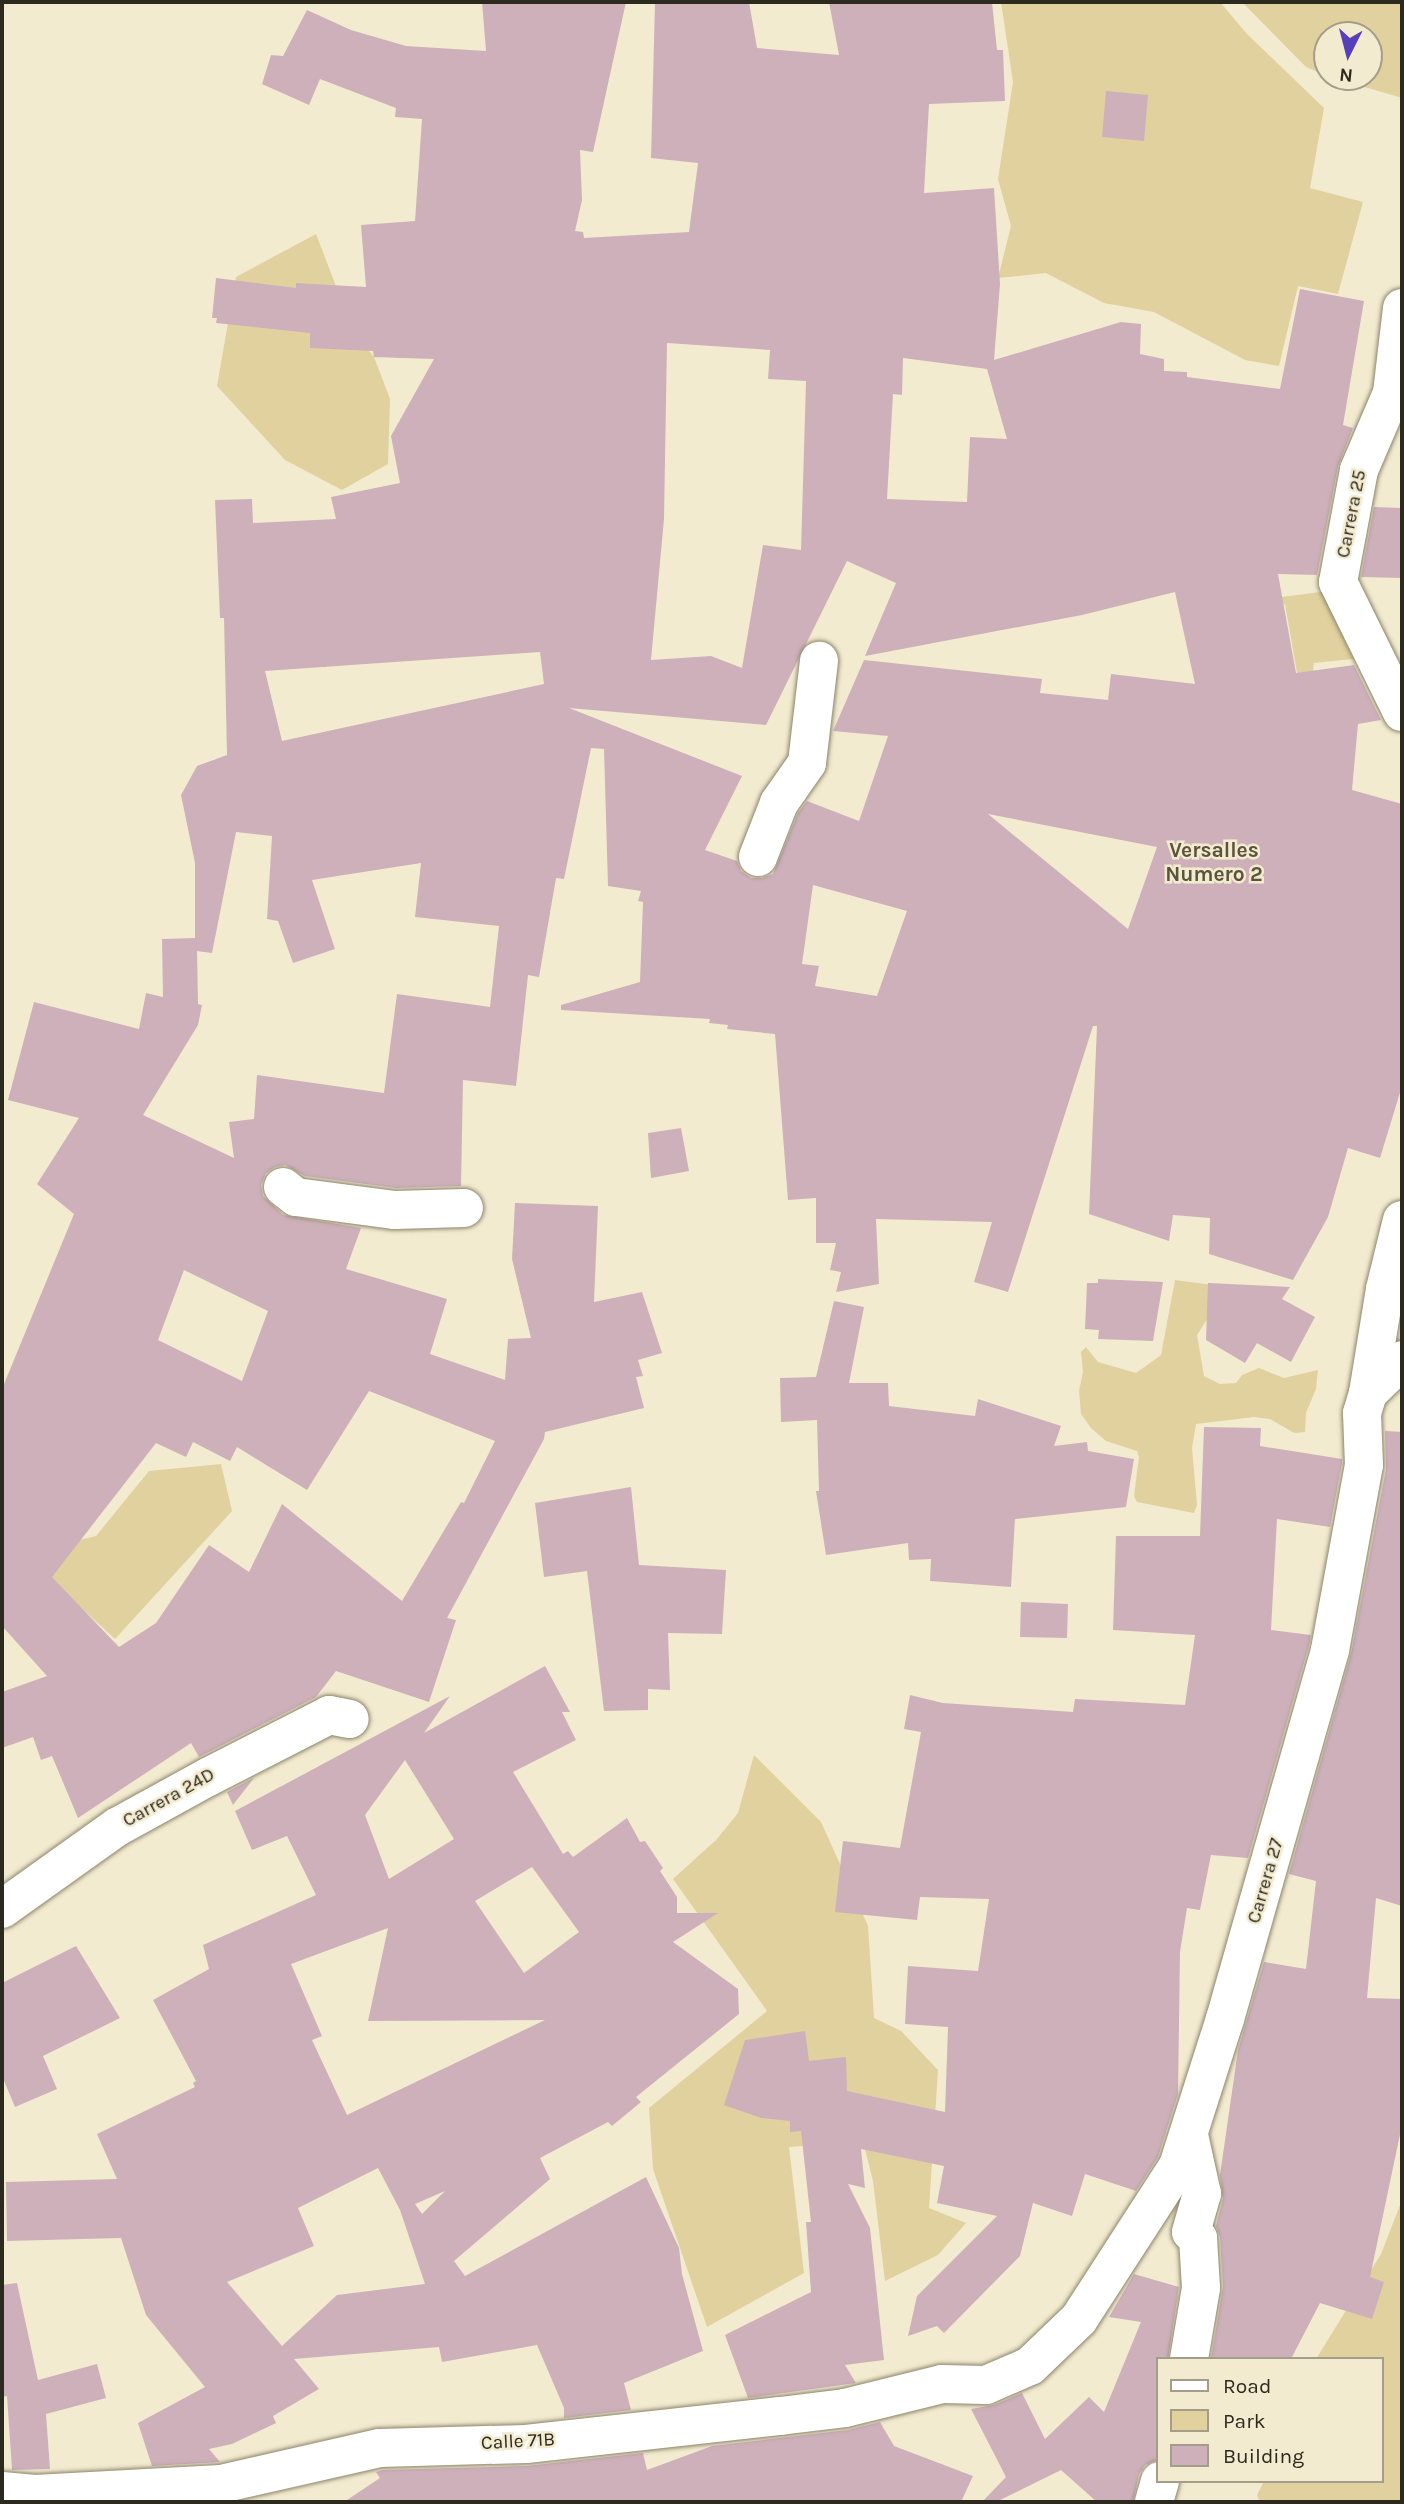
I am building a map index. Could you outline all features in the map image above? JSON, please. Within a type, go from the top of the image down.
[{"type":"street","name":"Carrera 25","points":[[1402,308],[1392,393],[1359,470],[1338,582],[1402,712]]},
{"type":"street","points":[[758,857],[779,803],[807,763],[819,661]]},
{"type":"street","points":[[283,1187],[296,1197],[395,1210],[464,1208]]},
{"type":"street","points":[[1368,1393],[1385,1289],[1402,1220]]},
{"type":"street","points":[[1368,1393],[1402,1360]]},
{"type":"street","name":"Carrera 27","points":[[1030,2366],[1079,2319],[1178,2166],[1189,2135],[1305,1746],[1330,1650],[1364,1465],[1363,1413],[1368,1393]]},
{"type":"street","name":"Carrera 24D","points":[[2,1909],[117,1827],[196,1783],[328,1715],[350,1719]]},
{"type":"street","points":[[1189,2135],[1202,2194],[1191,2232],[1198,2238],[1201,2288],[1189,2357]]},
{"type":"street","name":"Calle 71B","points":[[2,2491],[35,2494],[221,2484],[380,2448],[526,2444],[845,2407],[942,2384],[986,2385],[1030,2366]]},
{"type":"street","points":[[1154,2502],[1159,2483]]},
{"type":"green space","points":[[1001,2],[1220,2],[1247,34],[1324,108],[1310,188],[1363,202],[1338,294],[1298,286],[1279,366],[1245,360],[1154,312],[1104,303],[1046,273],[998,278],[1011,226],[998,179],[1013,82]]},
{"type":"green space","points":[[1242,2],[1402,2],[1402,98],[1378,91],[1383,91],[1383,21],[1313,21],[1313,70],[1306,67]]},
{"type":"green space","points":[[316,234],[354,333],[374,357],[390,399],[388,464],[342,490],[285,460],[217,386],[236,277]]},
{"type":"green space","points":[[1336,590],[1362,658],[1314,663],[1306,724],[1285,604],[1272,606],[1267,599]]},
{"type":"green space","points":[[1175,1280],[1228,1287],[1197,1335],[1204,1376],[1220,1384],[1236,1383],[1242,1375],[1259,1368],[1284,1378],[1318,1370],[1316,1389],[1306,1413],[1305,1432],[1294,1433],[1270,1419],[1254,1417],[1196,1424],[1192,1448],[1197,1505],[1194,1513],[1137,1502],[1134,1496],[1139,1457],[1137,1451],[1106,1441],[1091,1428],[1081,1414],[1079,1391],[1083,1372],[1081,1352],[1086,1347],[1098,1362],[1136,1373],[1161,1355]]},
{"type":"green space","points":[[221,1464],[232,1511],[115,1639],[29,1559],[2,1582],[2,1558],[96,1536],[149,1471]]},
{"type":"green space","points":[[754,1755],[821,1822],[868,1926],[874,2018],[901,2031],[938,2070],[929,2208],[966,2223],[938,2255],[885,2281],[873,2181],[863,2141],[789,2147],[804,2273],[707,2327],[653,2169],[649,2108],[767,2011],[673,1879],[716,1840],[738,1813]]},
{"type":"green space","points":[[1402,2200],[1402,2502],[1260,2502],[1257,2495],[1263,2483],[1383,2483],[1383,2357],[1317,2357],[1381,2254]]},
{"type":"building","points":[[482,2],[626,2],[593,152],[580,150],[582,200],[575,231],[583,232],[584,238],[689,232],[698,163],[651,158],[655,2],[749,2],[757,48],[839,55],[829,2],[992,2],[997,50],[1003,50],[1005,101],[929,104],[924,193],[994,188],[1000,284],[994,360],[1121,322],[1141,324],[1140,354],[1164,359],[1164,371],[1187,372],[1187,377],[1280,389],[1300,289],[1364,301],[1343,425],[1353,428],[1338,466],[1317,575],[1278,574],[1296,673],[1354,665],[1381,720],[1358,724],[1352,790],[1402,804],[1402,1086],[1380,1158],[1348,1148],[1328,1217],[1293,1280],[1209,1254],[1210,1218],[1173,1215],[1169,1241],[1089,1214],[1097,1026],[1093,1026],[1008,1292],[974,1282],[992,1222],[876,1219],[879,1284],[836,1292],[841,1272],[830,1270],[836,1243],[816,1243],[816,1198],[788,1200],[775,1034],[727,1029],[728,1025],[709,1023],[710,1019],[561,1010],[561,1005],[640,982],[643,902],[638,901],[641,891],[608,886],[604,749],[591,748],[564,879],[556,878],[539,977],[528,975],[516,1086],[463,1080],[461,1186],[396,1188],[305,1176],[285,1165],[266,1173],[261,1185],[263,1196],[283,1215],[361,1228],[346,1269],[447,1299],[430,1354],[505,1380],[508,1339],[531,1338],[512,1259],[515,1203],[598,1206],[594,1302],[642,1292],[662,1353],[638,1360],[643,1376],[636,1377],[644,1408],[545,1432],[544,1439],[447,1618],[456,1620],[429,1702],[336,1671],[316,1697],[199,1757],[191,1743],[78,1818],[52,1756],[41,1760],[33,1737],[2,1748],[2,1692],[47,1676],[2,1626],[2,1389],[74,1214],[37,1184],[79,1118],[8,1100],[34,1002],[139,1029],[146,993],[163,997],[162,939],[195,938],[195,863],[181,795],[197,766],[227,755],[224,618],[220,618],[215,500],[252,499],[253,523],[336,519],[331,497],[400,483],[391,436],[434,359],[374,357],[373,351],[310,348],[310,333],[216,323],[217,318],[212,318],[216,278],[296,288],[296,283],[366,287],[361,225],[415,221],[422,119],[395,117],[396,108],[320,79],[309,105],[262,84],[271,55],[283,56],[307,10],[351,30],[406,46],[486,51]],"holes":[[[667,343],[770,350],[768,379],[806,381],[801,550],[763,545],[742,668],[711,656],[651,660],[664,519]],[[903,358],[987,369],[1007,439],[970,437],[967,502],[887,499],[893,394],[902,395]],[[847,561],[896,583],[865,656],[1082,615],[1175,592],[1195,684],[1111,674],[1108,700],[1040,693],[1042,679],[864,660],[833,731],[888,736],[859,821],[807,801],[798,813],[773,874],[762,878],[751,878],[741,871],[737,861],[705,850],[742,776],[569,708],[766,725]],[[540,652],[544,684],[282,741],[265,671]],[[988,814],[1157,847],[1128,929]],[[236,832],[272,836],[267,919],[278,921],[293,963],[335,949],[312,880],[421,863],[415,917],[499,926],[490,1007],[397,994],[384,1093],[257,1075],[254,1119],[229,1122],[234,1158],[143,1115],[198,1025],[202,1005],[198,1004],[197,951],[212,953]],[[813,885],[907,911],[877,996],[815,986],[819,966],[802,964]],[[184,1270],[268,1311],[242,1381],[158,1340]],[[369,1391],[495,1441],[464,1503],[461,1502],[402,1601],[282,1504],[249,1572],[209,1545],[156,1623],[119,1647],[52,1577],[156,1443],[186,1457],[193,1442],[230,1461],[237,1447],[307,1490]]]},
{"type":"building","points":[[1106,91],[1148,95],[1144,141],[1102,137]]},
{"type":"building","points":[[1374,507],[1402,508],[1402,578],[1361,577]]},
{"type":"building","points":[[681,1128],[689,1171],[651,1178],[648,1133]]},
{"type":"building","points":[[1098,1279],[1163,1282],[1153,1341],[1098,1339],[1099,1330],[1085,1329],[1087,1283],[1098,1283]]},
{"type":"building","points":[[1208,1283],[1290,1287],[1282,1299],[1315,1317],[1291,1362],[1257,1343],[1245,1363],[1206,1340]]},
{"type":"building","points":[[834,1301],[864,1307],[849,1383],[888,1383],[889,1406],[975,1416],[978,1399],[1061,1426],[1054,1446],[1087,1442],[1088,1451],[1134,1459],[1126,1507],[1015,1519],[1011,1587],[930,1581],[931,1559],[909,1560],[908,1543],[826,1555],[816,1491],[819,1491],[817,1420],[781,1422],[780,1378],[816,1377]]},
{"type":"building","points":[[1204,1427],[1261,1428],[1260,1446],[1342,1459],[1342,1463],[1330,1527],[1277,1519],[1271,1630],[1311,1635],[1248,1858],[1211,1855],[1200,1910],[1187,1908],[1180,1952],[1178,2094],[1158,2157],[1136,2191],[1085,2174],[1072,2216],[1033,2203],[1020,2256],[944,2333],[937,2326],[908,2336],[917,2296],[997,2216],[937,2203],[944,2166],[861,2149],[865,2188],[848,2184],[870,2228],[884,2360],[845,2365],[856,2383],[748,2398],[725,2335],[811,2292],[806,2222],[811,2222],[801,2131],[790,2132],[790,2121],[761,2118],[724,2105],[745,2040],[805,2031],[809,2061],[846,2057],[847,2091],[945,2112],[948,2027],[905,2024],[908,1966],[978,1971],[989,1899],[920,1897],[917,1920],[835,1912],[843,1841],[900,1848],[921,1732],[904,1729],[910,1695],[943,1703],[1073,1712],[1075,1699],[1185,1705],[1195,1635],[1113,1630],[1116,1536],[1200,1536]]},
{"type":"building","points":[[1385,1431],[1402,1432],[1402,1906],[1376,1898],[1367,1998],[1402,1999],[1402,2125],[1370,2277],[1384,2282],[1372,2319],[1320,2303],[1292,2357],[1211,2357],[1223,2287],[1220,2237],[1216,2226],[1223,2199],[1220,2175],[1238,2050],[1264,1962],[1306,1969],[1316,1881],[1289,1874],[1351,1654],[1386,1469]]},
{"type":"building","points":[[631,1487],[639,1565],[726,1570],[722,1634],[668,1633],[670,1690],[648,1689],[648,1710],[604,1711],[587,1571],[544,1577],[535,1503]]},
{"type":"building","points":[[1021,1602],[1068,1604],[1067,1638],[1020,1637]]},
{"type":"building","points":[[545,1666],[570,1712],[562,1712],[576,1740],[513,1772],[563,1854],[568,1851],[573,1857],[627,1818],[640,1842],[645,1841],[663,1868],[660,1871],[677,1897],[677,1913],[718,1913],[673,1942],[738,1989],[739,2014],[636,2097],[641,2102],[612,2126],[608,2122],[540,2158],[550,2179],[454,2261],[465,2276],[646,2177],[679,2248],[682,2274],[703,2351],[624,2383],[631,2410],[564,2418],[564,2408],[537,2345],[442,2362],[439,2347],[294,2359],[319,2389],[273,2416],[276,2423],[232,2444],[209,2449],[220,2462],[152,2466],[138,2423],[205,2387],[146,2315],[121,2238],[7,2241],[6,2182],[117,2179],[97,2134],[195,2087],[193,2083],[196,2081],[153,2000],[209,1969],[203,1945],[316,1895],[287,1836],[252,1850],[235,1811],[450,1696],[424,1733]],"holes":[[[405,1760],[454,1839],[389,1879],[365,1815]],[[532,1867],[579,1932],[524,1973],[475,1901]],[[388,1928],[368,2021],[545,2020],[347,2115],[312,2040],[322,2036],[291,1964]],[[378,2168],[400,2210],[425,2284],[337,2295],[282,2346],[227,2282],[314,2246],[298,2208]],[[445,2191],[422,2214],[415,2204]]]},
{"type":"building","points":[[254,1778],[233,1805],[227,1792]]},
{"type":"building","points":[[76,1946],[120,2018],[43,2056],[57,2089],[15,2107],[2,2076],[2,1983]]},
{"type":"building","points":[[1134,2274],[1179,2287],[1168,2357],[1156,2357],[1156,2460],[1145,2465],[1139,2474],[1133,2502],[1097,2502],[1061,2470],[996,2502],[982,2502],[1006,2477],[971,2409],[994,2405],[1022,2393],[1045,2439],[1089,2397],[1104,2412],[1141,2322],[1109,2317]]},
{"type":"building","points":[[17,2283],[38,2380],[97,2364],[106,2398],[46,2414],[50,2469],[12,2470],[7,2396],[2,2397],[2,2285]]},
{"type":"building","points":[[880,2422],[894,2446],[973,2476],[961,2502],[344,2502],[380,2478],[376,2472],[383,2470],[527,2466],[643,2453],[647,2470],[712,2446],[848,2430]]},
{"type":"district","name":"Versalles Numero 2","points":[[1214,862]]}]
